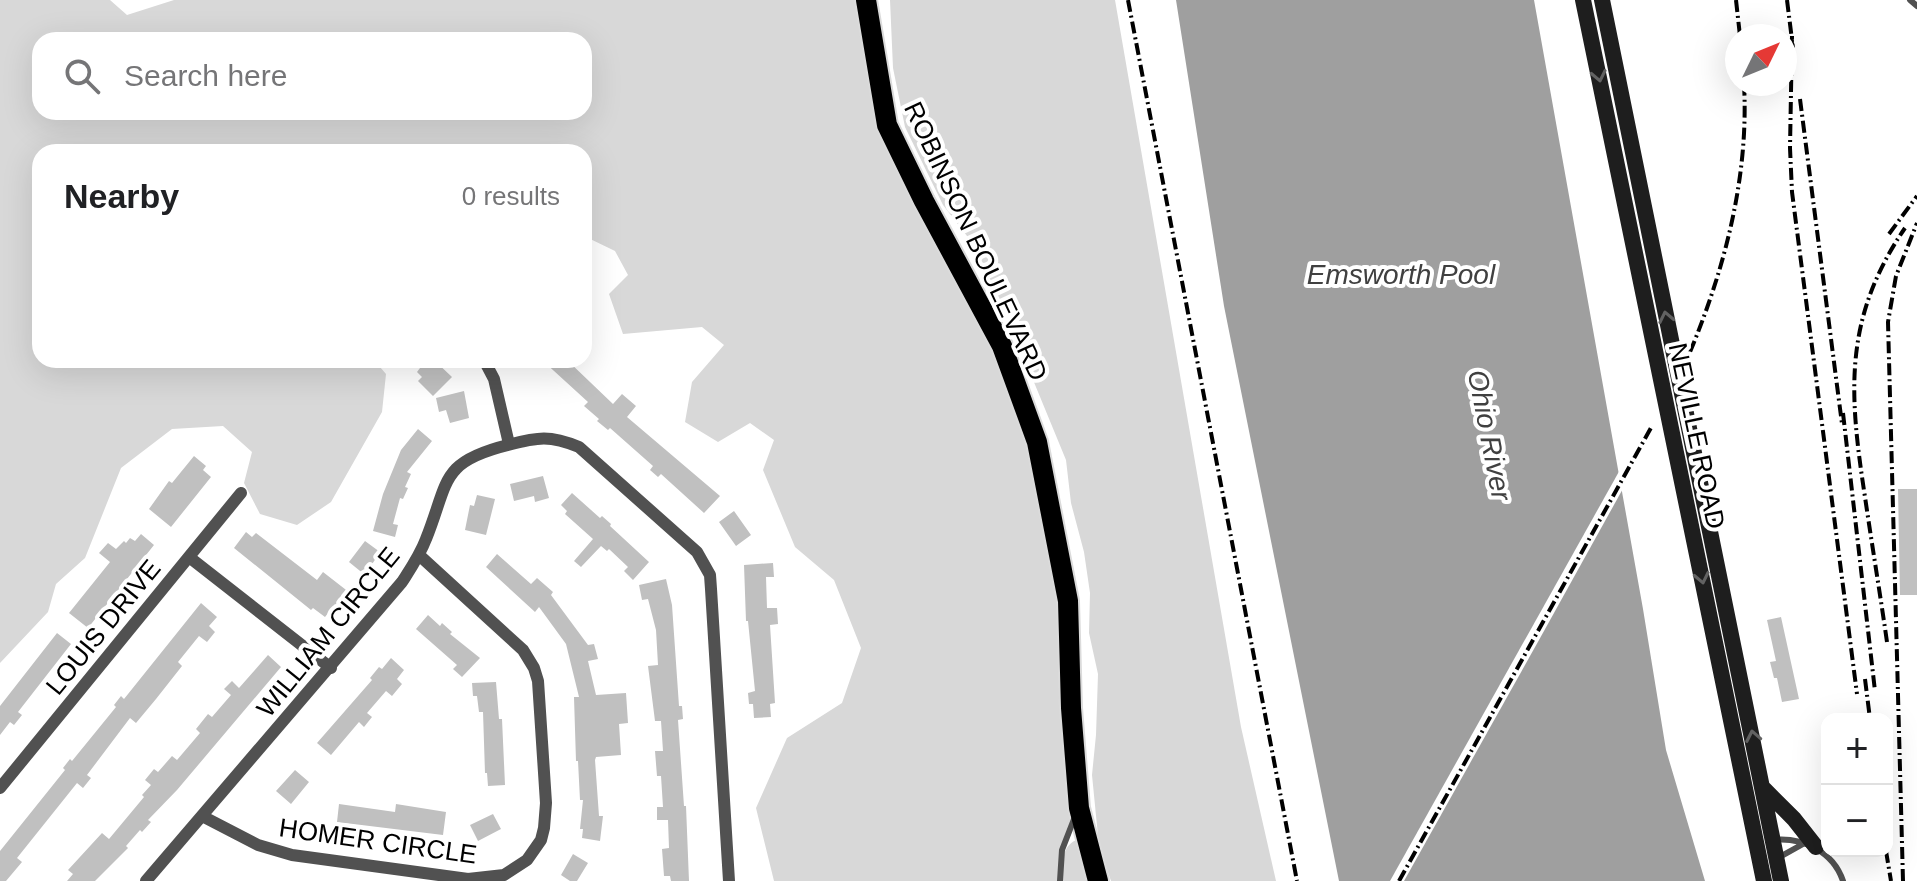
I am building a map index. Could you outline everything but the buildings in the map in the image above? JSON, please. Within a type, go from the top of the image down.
[{"type":"main road","name":"ROBINSON BOULEVARD","points":[[866,0],[887,125],[1002,346],[1037,442],[1068,601],[1071,708],[1079,808],[1098,881]]},
{"type":"main road","name":"NEVILLE ROAD","points":[[1583,0],[1769,861],[1781,881]]},
{"type":"main road","name":"NEVILLE ROAD","points":[[1602,0],[1763,788],[1765,842]]},
{"type":"main road","points":[[1763,788],[1794,819],[1810,846]]},
{"type":"main road","name":"NEVILLE ROAD","points":[[1764,881],[1769,861]]},
{"type":"street","points":[[488,368],[494,379],[509,444]]},
{"type":"street","name":"WILLIAM CIRCLE","points":[[146,881],[402,582],[419,555],[443,486],[453,470],[468,457],[540,436],[560,439],[579,447],[697,552],[705,563],[711,589],[729,881]]},
{"type":"street","name":"LOUIS DRIVE","points":[[0,788],[241,493]]},
{"type":"street","name":"HOMER CIRCLE","points":[[202,816],[273,851],[468,879],[504,875],[527,860],[541,840],[546,817],[538,681],[534,668],[510,637],[419,555]]},
{"type":"street","points":[[189,557],[331,668]]},
{"type":"lane","points":[[1910,0],[1917,6]]},
{"type":"lane","points":[[1060,881],[1062,850],[1079,808]]},
{"type":"lane","points":[[1765,842],[1788,839],[1810,846],[1831,859],[1843,881]]},
{"type":"lane","points":[[1769,861],[1810,846]]},
{"type":"shaded area","points":[[0,0],[110,0],[127,15],[174,0],[864,0],[880,123],[999,349],[1034,443],[1063,601],[1077,808],[1064,843],[1059,881],[774,881],[756,808],[787,738],[842,703],[861,648],[834,580],[795,547],[763,470],[774,440],[750,423],[718,442],[685,422],[692,382],[724,345],[702,327],[623,334],[609,294],[628,275],[615,251],[592,240],[592,144],[32,144],[32,368],[381,368],[386,374],[382,412],[331,502],[297,525],[260,514],[244,483],[252,452],[223,426],[172,429],[121,468],[85,558],[56,584],[48,612],[0,663]]},
{"type":"shaded area","points":[[890,0],[1115,0],[1241,727],[1276,881],[1111,881],[1099,846],[1092,775],[1098,674],[1089,633],[1090,593],[1084,552],[1071,503],[1066,460],[1003,307],[967,236],[943,205],[905,127],[893,68]]},
{"type":"shaded area","points":[[1079,839],[1097,881],[1062,881],[1066,850]]},
{"type":"water","name":"Emsworth Pool","points":[[1176,0],[1534,0],[1666,750],[1705,881],[1339,881],[1224,306]]},
{"type":"pier","points":[[1621,468],[1625,485],[1539,640],[1404,881],[1390,881]]},
{"type":"railway","points":[[1128,0],[1297,881]]},
{"type":"railway","points":[[1736,0],[1739,24]]},
{"type":"railway","points":[[1787,0],[1790,24]]},
{"type":"railway","points":[[1690,352],[1714,288],[1732,221],[1743,153],[1744,96]]},
{"type":"railway","points":[[1791,96],[1792,192],[1857,694]]},
{"type":"railway","points":[[1800,99],[1842,424]]},
{"type":"railway","points":[[1889,234],[1917,196]]},
{"type":"railway","points":[[1903,881],[1888,322],[1896,276],[1917,223]]},
{"type":"railway","points":[[1887,642],[1860,459],[1854,390],[1861,326],[1870,294],[1905,228]]},
{"type":"railway","points":[[1843,413],[1875,691]]},
{"type":"railway","points":[[1399,881],[1652,426]]},
{"type":"railway","points":[[1865,679],[1869,713]]},
{"type":"railway","points":[[1887,857],[1891,881]]},
{"type":"water label","name":"Ohio River","points":[[1490,435]]}]
